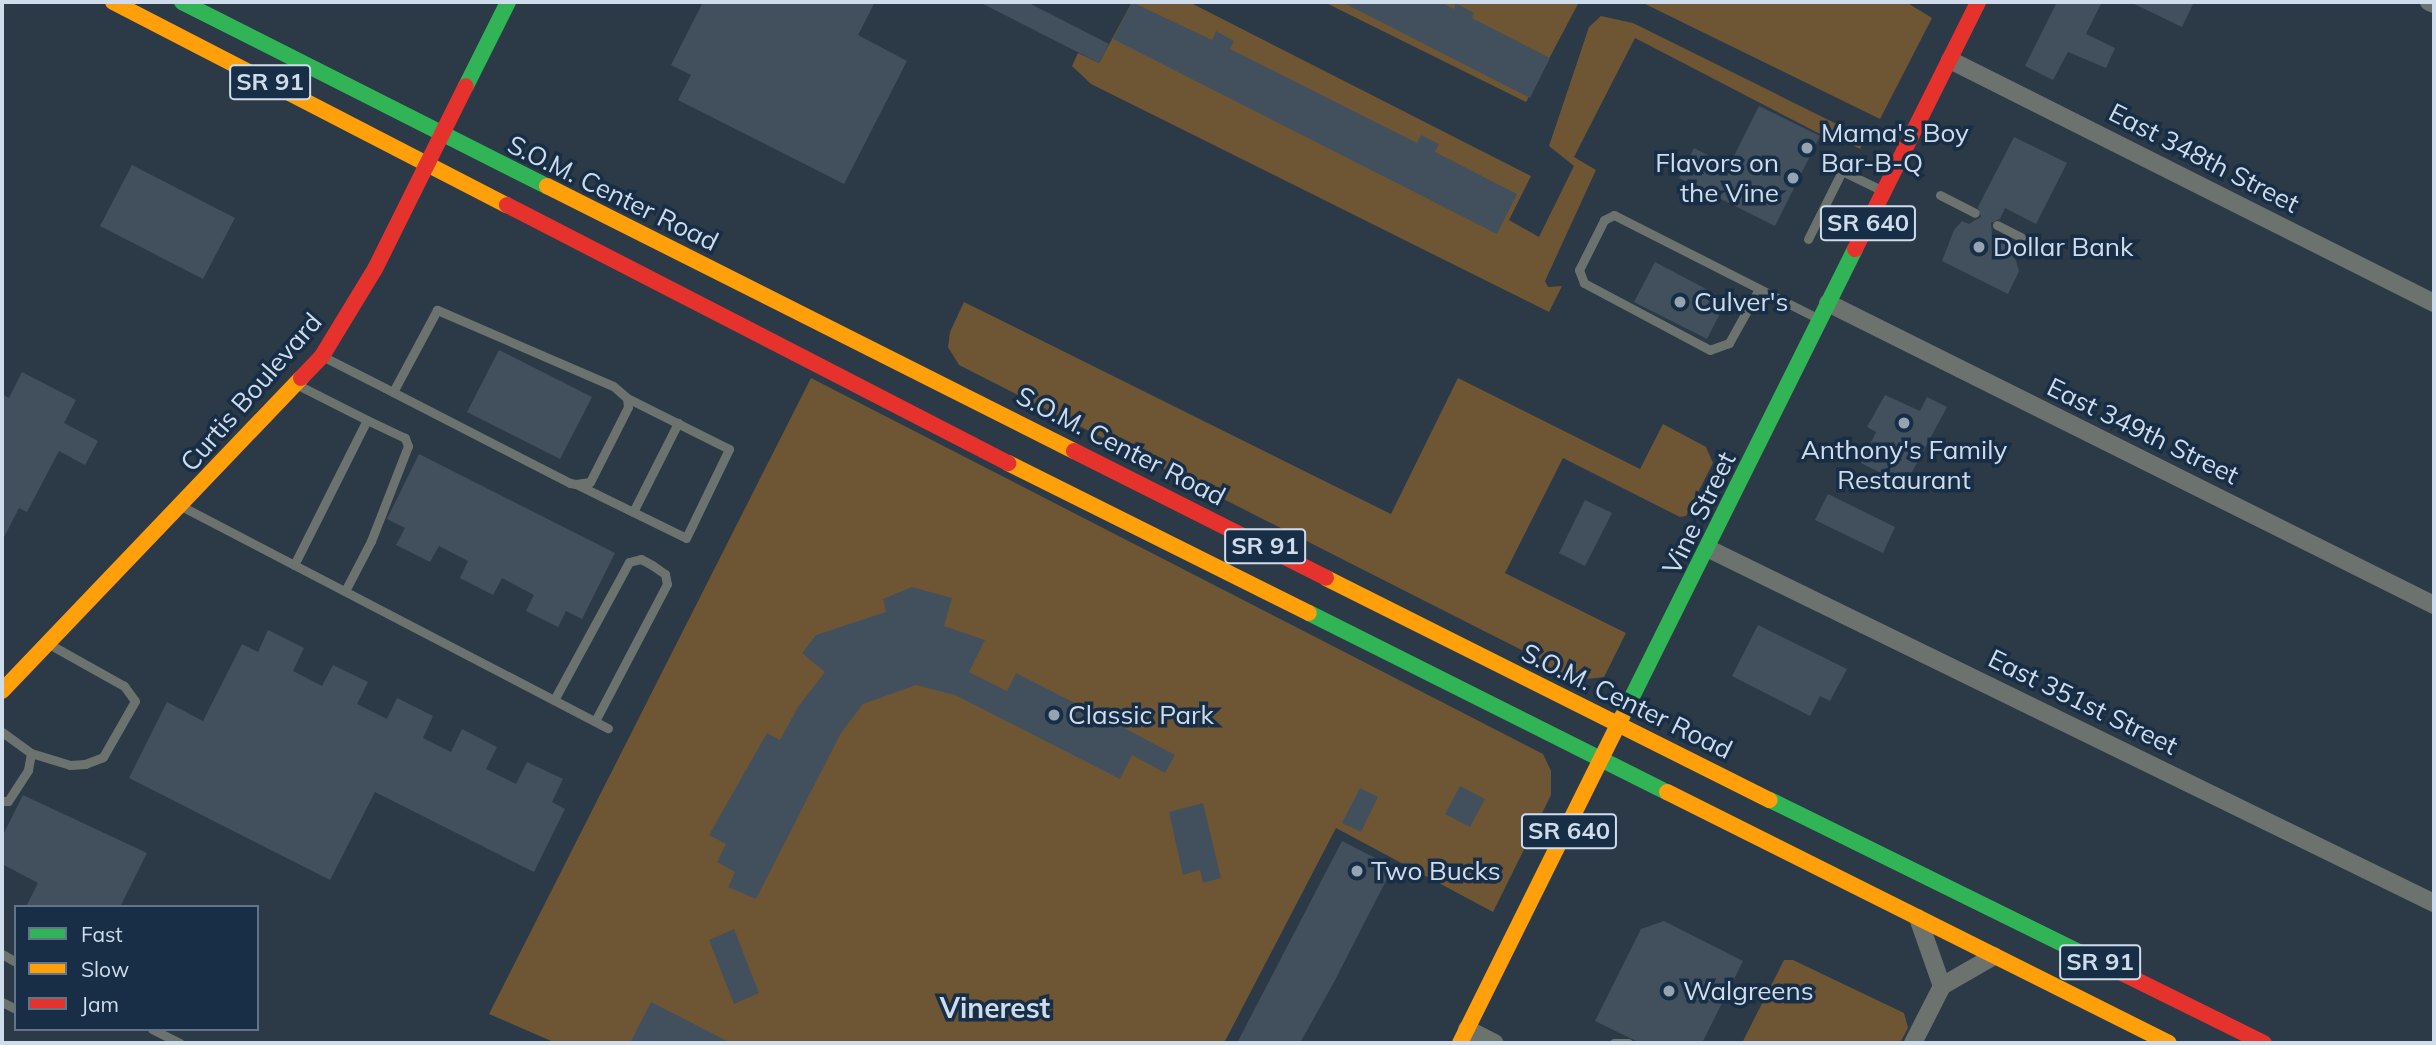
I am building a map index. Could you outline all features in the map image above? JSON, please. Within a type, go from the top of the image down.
[{"type":"main road","name":"SR 91","points":[[113,2],[1013,465],[2169,1043]]},
{"type":"main road","name":"S.O.M. Center Road","points":[[182,2],[440,136],[923,373],[1620,726],[2264,1043]]},
{"type":"main road","name":"Curtis Boulevard","points":[[2,691],[322,356],[375,269],[508,2]]},
{"type":"main road","name":"Vine Street","points":[[1464,1036],[1709,549],[1978,2]]},
{"type":"street","points":[[2429,2],[2434,4]]},
{"type":"street","name":"East 348th Street","points":[[1950,60],[2434,303]]},
{"type":"street","name":"East 349th Street","points":[[1824,312],[2434,605]]},
{"type":"street","name":"East 351st Street","points":[[1709,549],[2434,903]]},
{"type":"street","points":[[1918,918],[1942,986]]},
{"type":"street","points":[[1913,1043],[1942,986],[1994,956]]},
{"type":"street","points":[[1464,1036],[1495,1043]]},
{"type":"lane","points":[[1808,239],[1842,171],[1884,191]]},
{"type":"lane","points":[[1940,195],[1975,213]]},
{"type":"lane","points":[[1759,289],[1730,343],[1710,350],[1584,283],[1579,270],[1604,220],[1614,215],[1759,289],[1824,312]]},
{"type":"lane","points":[[1997,225],[2021,237]]},
{"type":"lane","points":[[322,356],[393,392],[576,484],[686,538],[729,449],[627,398],[613,386],[437,310],[393,392]]},
{"type":"lane","points":[[298,384],[405,438],[408,446],[371,541],[345,592]]},
{"type":"lane","points":[[576,484],[590,482],[628,407],[627,398]]},
{"type":"lane","points":[[294,565],[367,420]]},
{"type":"lane","points":[[633,512],[678,423]]},
{"type":"lane","points":[[181,506],[608,728]]},
{"type":"lane","points":[[554,700],[629,562],[641,559],[665,574],[667,583],[595,721]]},
{"type":"lane","points":[[2,732],[31,753],[70,765],[103,757],[135,701],[124,686],[48,643]]},
{"type":"lane","points":[[2,802],[8,801],[28,770],[31,753]]},
{"type":"lane","points":[[156,1031],[180,1043]]},
{"type":"lane","points":[[1614,1043],[1628,1043]]},
{"type":"shaded area","points":[[1132,2],[1189,2],[1531,176],[1509,220],[1539,237],[1574,166],[1549,146],[1589,27],[1601,16],[1633,23],[1865,138],[1860,149],[1827,131],[1824,136],[1635,38],[1574,157],[1596,170],[1545,281],[1548,287],[1562,286],[1549,312],[1091,84],[1072,66],[1078,53],[1099,63]]},
{"type":"shaded area","points":[[1324,2],[1579,2],[1526,102]]},
{"type":"shaded area","points":[[1641,2],[1906,2],[1932,18],[1880,119]]},
{"type":"shaded area","points":[[964,302],[1391,514],[1458,378],[1640,469],[1663,424],[1706,447],[1713,463],[1686,516],[1680,517],[1563,458],[1505,573],[1626,633],[1604,677],[1571,681],[1546,668],[1547,663],[959,365],[948,347],[950,332]]},
{"type":"shaded area","name":"Classic Park","points":[[811,378],[1543,754],[1551,771],[1551,795],[1493,912],[1336,828],[1224,1043],[556,1043],[489,1014]]},
{"type":"shaded area","points":[[1784,960],[1793,960],[1904,1013],[1908,1028],[1900,1043],[1742,1043]]},
{"type":"building","points":[[703,2],[875,2],[858,35],[907,61],[844,184],[678,100],[691,75],[671,65]]},
{"type":"building","points":[[979,2],[1027,2],[1109,44],[1099,63]]},
{"type":"building","points":[[1132,2],[1212,40],[1216,31],[1234,41],[1230,49],[1417,143],[1421,135],[1439,144],[1435,152],[1517,194],[1497,234],[1113,39]]},
{"type":"building","points":[[1342,2],[1440,2],[1454,9],[1456,3],[1474,13],[1472,18],[1550,58],[1530,98]]},
{"type":"building","points":[[2057,2],[2102,2],[2086,34],[2115,48],[2106,68],[2068,52],[2053,80],[2025,66]]},
{"type":"building","points":[[2130,2],[2194,2],[2182,27]]},
{"type":"building","points":[[1759,106],[1820,136],[1775,226],[1679,178],[1694,148],[1729,166]]},
{"type":"building","points":[[2014,137],[2067,163],[2036,224],[2005,208],[2000,219],[1991,223],[1992,235],[2011,245],[2019,271],[2008,294],[1942,261],[1954,230],[1962,221],[1969,224],[1981,217],[1978,207]]},
{"type":"building","points":[[132,165],[235,218],[203,279],[100,226]]},
{"type":"building","name":"Culver's","points":[[1655,262],[1727,300],[1707,339],[1634,302]]},
{"type":"building","points":[[499,350],[592,397],[560,459],[467,412]]},
{"type":"building","points":[[22,372],[76,400],[64,423],[98,441],[85,465],[59,451],[27,512],[19,508],[2,541],[2,394],[9,398]]},
{"type":"building","points":[[1885,395],[1920,411],[1927,397],[1947,407],[1905,485],[1861,463],[1876,432],[1867,427]]},
{"type":"building","points":[[419,454],[615,553],[582,619],[566,611],[558,627],[526,611],[534,595],[502,578],[493,595],[460,578],[468,561],[439,546],[430,562],[396,545],[405,528],[387,519]]},
{"type":"building","points":[[1828,494],[1895,527],[1883,553],[1815,520]]},
{"type":"building","points":[[1585,500],[1612,513],[1585,566],[1559,553]]},
{"type":"building","points":[[912,587],[952,598],[944,626],[985,640],[969,672],[1007,691],[1016,673],[1128,730],[1175,755],[1165,773],[1132,755],[1120,779],[955,695],[916,685],[863,704],[841,733],[756,899],[728,887],[735,872],[717,862],[726,844],[709,835],[767,733],[780,740],[798,707],[825,672],[802,653],[816,635],[886,612],[883,599]]},
{"type":"building","points":[[1758,625],[1847,669],[1830,701],[1820,696],[1810,716],[1732,676]]},
{"type":"building","points":[[268,630],[304,648],[293,671],[322,686],[333,665],[368,682],[357,704],[387,719],[397,698],[433,716],[423,738],[451,752],[462,729],[497,747],[486,769],[516,784],[527,762],[563,779],[552,802],[565,809],[534,872],[375,792],[330,880],[129,778],[167,702],[203,721],[242,644],[258,652]]},
{"type":"building","points":[[1460,786],[1485,799],[1470,827],[1445,814]]},
{"type":"building","points":[[1360,788],[1378,797],[1361,832],[1342,823]]},
{"type":"building","points":[[23,795],[147,853],[121,905],[27,905],[38,883],[2,864],[2,837]]},
{"type":"building","points":[[1203,803],[1221,878],[1203,883],[1200,870],[1183,875],[1169,812]]},
{"type":"building","points":[[1342,841],[1393,867],[1333,984],[1300,1043],[1237,1043]]},
{"type":"building","name":"Walgreens","points":[[1664,921],[1743,961],[1702,1043],[1640,1043],[1595,1021],[1641,929]]},
{"type":"building","points":[[734,929],[759,993],[734,1004],[709,940]]},
{"type":"building","points":[[651,1002],[731,1043],[630,1043]]},
{"type":"traffic: fast","points":[[182,2],[547,186]]},
{"type":"traffic: fast","points":[[466,86],[508,2]]},
{"type":"traffic: fast","points":[[1622,717],[1855,249]]},
{"type":"traffic: fast","points":[[1309,613],[1667,792]]},
{"type":"traffic: fast","points":[[1770,800],[2116,970]]},
{"type":"traffic: slow","points":[[113,2],[507,205]]},
{"type":"traffic: slow","points":[[547,186],[1074,451]]},
{"type":"traffic: slow","points":[[2,691],[301,378]]},
{"type":"traffic: slow","points":[[1008,463],[1309,613]]},
{"type":"traffic: slow","points":[[1326,578],[1770,800]]},
{"type":"traffic: slow","points":[[1460,1043],[1622,717]]},
{"type":"traffic: slow","points":[[1667,792],[2169,1043]]},
{"type":"traffic: jam","points":[[1855,249],[1978,2]]},
{"type":"traffic: jam","points":[[301,378],[322,356],[375,269],[466,86]]},
{"type":"traffic: jam","points":[[507,205],[1008,463]]},
{"type":"traffic: jam","points":[[1074,451],[1326,578]]},
{"type":"traffic: jam","points":[[2116,970],[2264,1043]]},
{"type":"place","name":"Mama's Boy Bar-B-Q","points":[[1807,148]]},
{"type":"place","name":"Flavors on the Vine","points":[[1793,178]]},
{"type":"place","name":"Dollar Bank","points":[[1979,247]]},
{"type":"place","name":"Culver's","points":[[1680,302]]},
{"type":"place","name":"Anthony's Family Restaurant","points":[[1904,423]]},
{"type":"place","name":"Classic Park","points":[[1054,715]]},
{"type":"place","name":"Two Bucks","points":[[1357,871]]},
{"type":"place","name":"Walgreens","points":[[1669,991]]},
{"type":"district","name":"Vinerest","points":[[995,1008]]}]
